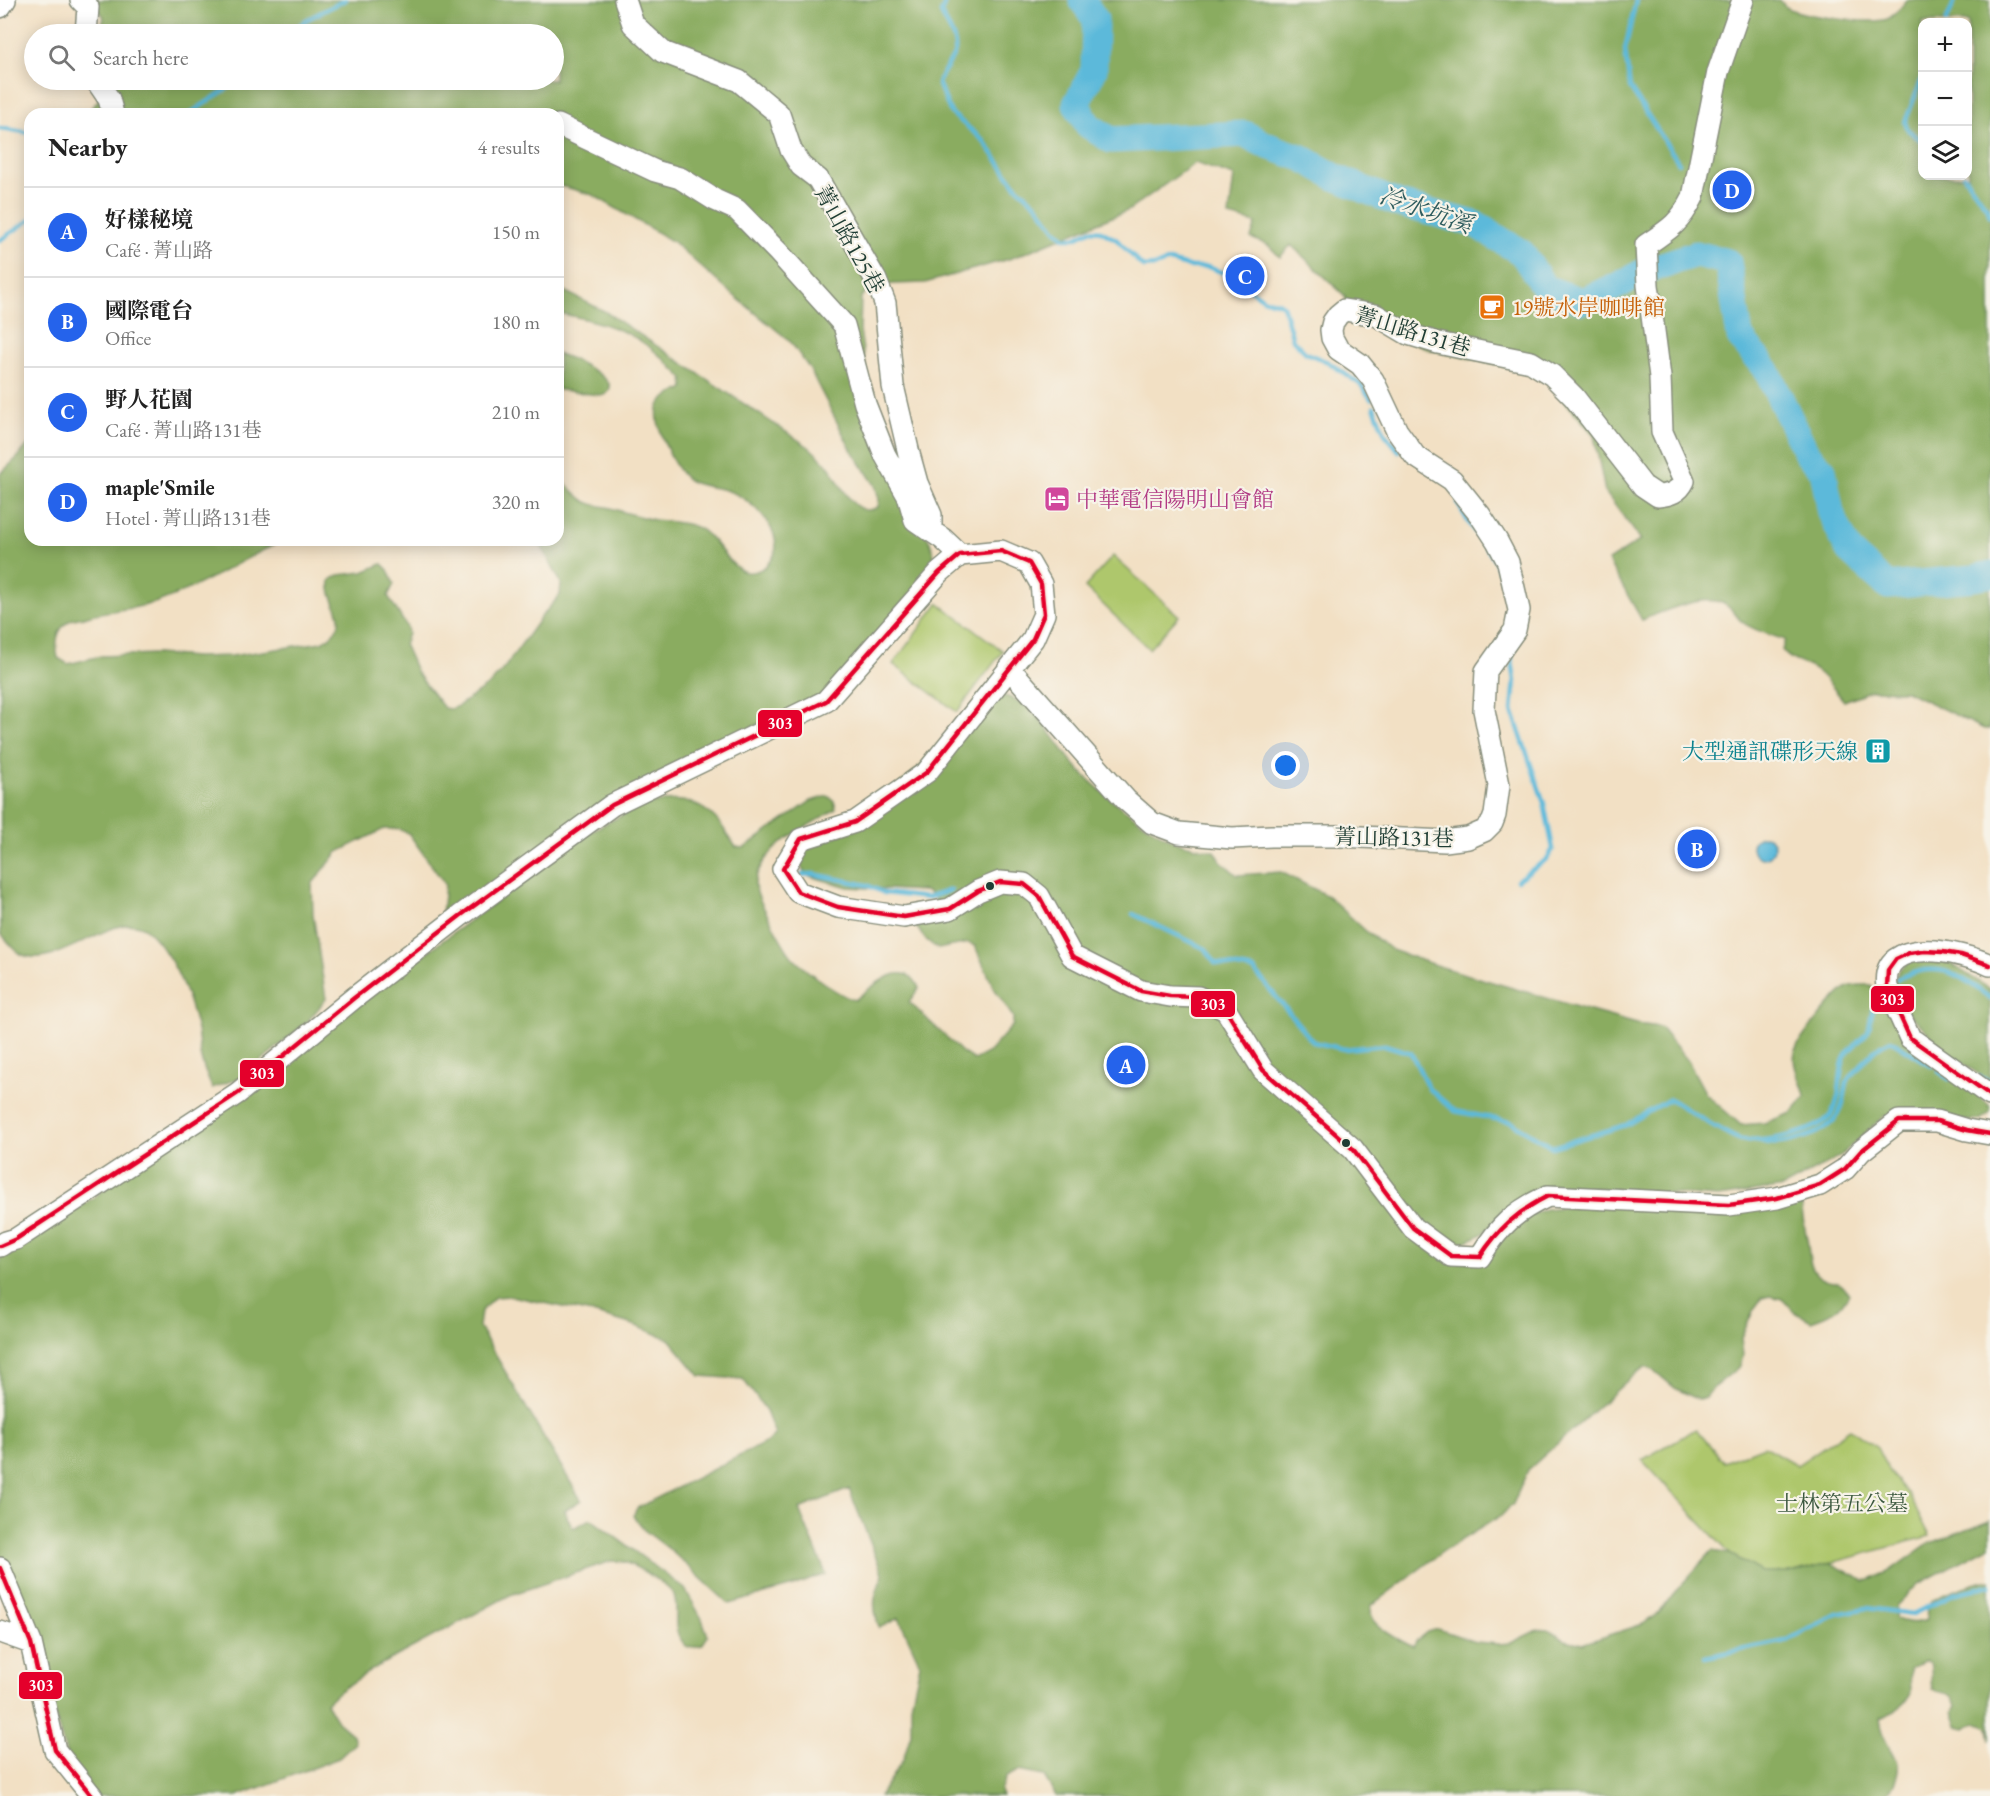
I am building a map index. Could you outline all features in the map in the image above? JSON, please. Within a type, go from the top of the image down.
[{"type":"street","points":[[0,7],[4,0]]},
{"type":"street","points":[[81,0],[88,7],[87,24]]},
{"type":"street","name":"菁山路125巷","points":[[625,0],[633,24],[663,52],[739,81],[779,114],[796,158],[801,166],[818,179],[824,189],[876,280],[885,303],[893,386],[917,483],[931,515],[931,531]]},
{"type":"street","name":"菁山路131巷","points":[[1010,669],[1126,800],[1152,823],[1179,833],[1232,838],[1329,836],[1445,841],[1468,838],[1484,831],[1492,823],[1495,815],[1499,786],[1484,710],[1486,671],[1515,630],[1519,610],[1508,562],[1480,515],[1452,480],[1415,456],[1397,431],[1372,380],[1360,364],[1338,350],[1332,338],[1333,322],[1344,310],[1376,315],[1408,334],[1438,343],[1531,362],[1552,375],[1574,397],[1643,486],[1658,496],[1668,495],[1681,489],[1684,481],[1662,432],[1660,376],[1648,285],[1646,245],[1674,226],[1684,215],[1693,197],[1718,72],[1743,0]]},
{"type":"street","points":[[103,90],[111,108]]},
{"type":"street","points":[[564,128],[655,171],[680,178],[715,200],[737,210],[778,252],[844,325],[865,404],[885,455],[908,496],[915,520],[943,538],[960,555]]},
{"type":"street","points":[[2,1240],[16,1239],[238,1093],[354,998],[460,916],[612,805],[826,701],[939,573],[960,555],[1001,551],[1029,563],[1041,584],[1044,614],[1033,639],[927,772],[855,822],[801,839],[783,869],[798,892],[838,907],[904,917],[950,909],[978,891],[1000,882],[1024,884],[1039,896],[1072,956],[1141,991],[1170,996],[1198,997],[1226,1010],[1263,1070],[1353,1149],[1413,1228],[1451,1256],[1480,1257],[1494,1234],[1523,1207],[1548,1196],[1729,1205],[1777,1198],[1821,1185],[1845,1169],[1861,1150],[1899,1120],[1937,1121],[1990,1134]]},
{"type":"street","points":[[1990,965],[1950,952],[1911,951],[1894,961],[1886,979],[1887,987],[1910,1038],[1990,1095]]},
{"type":"street","points":[[0,1568],[31,1643],[55,1750],[92,1796]]},
{"type":"street","points":[[0,1632],[31,1643]]},
{"type":"green space","points":[[92,0],[1780,0],[1786,7],[1806,14],[1836,19],[1878,21],[1887,19],[1896,13],[1907,0],[1990,0],[1990,729],[1984,729],[1906,691],[1872,690],[1844,701],[1818,672],[1786,655],[1782,650],[1785,640],[1747,625],[1722,603],[1693,602],[1642,620],[1608,561],[1641,540],[1605,492],[1594,435],[1547,381],[1524,370],[1431,350],[1364,322],[1350,321],[1345,296],[1291,245],[1280,257],[1268,245],[1251,238],[1256,223],[1229,216],[1234,176],[1195,163],[1129,210],[1012,258],[925,283],[893,284],[868,290],[861,297],[860,330],[865,364],[862,413],[931,544],[935,559],[931,572],[823,695],[760,723],[446,916],[442,914],[445,884],[409,834],[399,829],[384,829],[338,852],[312,884],[313,914],[326,999],[308,1021],[242,1077],[212,1088],[202,1062],[193,1013],[184,988],[165,952],[149,932],[137,925],[122,925],[53,954],[36,957],[21,954],[1,934],[0,474],[24,450],[24,546],[272,546],[192,588],[160,601],[69,621],[59,633],[58,658],[68,664],[101,656],[156,654],[196,657],[231,656],[322,642],[338,627],[338,612],[330,589],[330,580],[339,575],[363,572],[382,564],[388,570],[394,584],[388,596],[407,627],[408,634],[404,644],[417,673],[444,708],[450,709],[490,684],[560,595],[561,583],[541,546],[564,546],[564,482],[591,504],[700,529],[712,539],[734,565],[746,572],[757,571],[767,565],[775,549],[775,539],[771,529],[758,510],[749,502],[731,492],[688,480],[682,475],[671,457],[661,434],[659,406],[663,400],[684,388],[683,378],[638,339],[593,321],[564,314],[564,291],[604,311],[809,447],[829,467],[849,498],[861,509],[869,510],[878,507],[879,499],[875,485],[851,449],[809,368],[790,341],[672,241],[593,195],[564,187],[564,108],[91,108],[98,101],[102,90],[564,90],[564,24],[102,24],[104,17]]},
{"type":"green space","points":[[564,357],[596,372],[608,382],[610,387],[605,395],[564,390]]},
{"type":"green space","points":[[1113,556],[1179,616],[1149,649],[1085,587]]},
{"type":"green space","points":[[938,603],[1003,651],[957,712],[893,664]]},
{"type":"green space","points":[[1005,696],[1016,700],[1035,715],[1082,773],[1121,806],[1149,827],[1175,841],[1215,851],[1221,861],[1237,875],[1281,872],[1328,896],[1368,933],[1392,950],[1594,1012],[1637,1024],[1660,1027],[1688,1061],[1706,1094],[1741,1125],[1764,1123],[1792,1113],[1805,1097],[1794,1058],[1797,1046],[1836,998],[1848,987],[1856,985],[1871,985],[1892,1016],[1989,1105],[1990,1112],[1980,1120],[1968,1121],[1920,1110],[1903,1109],[1883,1117],[1839,1157],[1784,1187],[1718,1197],[1549,1185],[1516,1201],[1482,1234],[1465,1242],[1455,1241],[1453,1247],[1469,1263],[1521,1218],[1546,1209],[1578,1205],[1795,1202],[1802,1206],[1813,1270],[1821,1278],[1842,1285],[1849,1294],[1833,1312],[1811,1321],[1795,1312],[1782,1299],[1771,1296],[1762,1298],[1754,1309],[1741,1338],[1743,1356],[1740,1366],[1713,1388],[1705,1398],[1699,1400],[1675,1388],[1653,1370],[1645,1367],[1637,1372],[1528,1470],[1513,1504],[1502,1515],[1442,1552],[1372,1605],[1371,1616],[1380,1627],[1413,1647],[1417,1640],[1427,1632],[1438,1629],[1476,1642],[1498,1644],[1511,1643],[1537,1630],[1548,1630],[1565,1640],[1582,1644],[1643,1624],[1660,1612],[1712,1551],[1730,1554],[1762,1572],[1798,1572],[1831,1563],[1864,1581],[1888,1572],[1926,1545],[1990,1520],[1990,1546],[1918,1584],[1896,1606],[1895,1619],[1922,1622],[1926,1620],[1927,1609],[1931,1602],[1946,1593],[1990,1580],[1990,1741],[1988,1727],[1985,1725],[1976,1723],[1965,1728],[1958,1726],[1953,1711],[1956,1706],[1952,1696],[1932,1689],[1930,1663],[1924,1660],[1910,1669],[1911,1693],[1904,1703],[1895,1711],[1880,1718],[1886,1740],[1898,1763],[1894,1783],[1886,1796],[1056,1796],[1044,1776],[1018,1771],[1006,1777],[1000,1791],[1002,1796],[879,1796],[903,1760],[911,1734],[911,1705],[920,1664],[899,1618],[879,1628],[875,1601],[883,1575],[849,1489],[799,1509],[826,1574],[729,1604],[669,1549],[644,1530],[633,1516],[637,1508],[767,1442],[775,1434],[765,1409],[743,1379],[700,1376],[669,1339],[634,1325],[592,1313],[511,1296],[495,1297],[481,1311],[479,1327],[581,1500],[564,1511],[573,1528],[591,1519],[685,1589],[702,1619],[708,1636],[702,1645],[688,1648],[682,1641],[676,1628],[674,1596],[666,1587],[652,1576],[629,1564],[611,1561],[510,1595],[378,1666],[339,1691],[326,1703],[337,1721],[353,1735],[355,1743],[339,1758],[237,1796],[79,1796],[19,1596],[0,1558],[0,1257],[79,1208],[593,830],[622,815],[654,803],[685,801],[700,806],[717,820],[736,847],[744,848],[811,801],[828,796],[834,801],[836,809],[792,835],[772,851],[757,875],[755,886],[757,892],[785,946],[794,959],[814,976],[840,994],[855,1000],[888,977],[905,974],[913,979],[919,988],[909,1002],[963,1053],[974,1060],[989,1052],[1013,1025],[1013,1017],[994,988],[975,946],[968,943],[938,949],[925,939],[913,922],[933,904],[935,897],[925,891],[848,887],[806,875],[797,860],[802,850],[849,831],[989,703]]},
{"type":"green space","points":[[1913,959],[1950,963],[1990,989],[1990,1082],[1947,1052],[1904,1008],[1893,981],[1900,969]]},
{"type":"green space","name":"士林第五公墓","points":[[1696,1429],[1724,1462],[1764,1446],[1797,1465],[1850,1429],[1877,1448],[1889,1472],[1909,1495],[1930,1536],[1798,1572],[1762,1572],[1730,1554],[1642,1460]]},
{"type":"water","points":[[1763,836],[1771,839],[1774,847],[1771,855],[1763,858],[1755,855],[1752,847],[1755,839]]},
{"type":"waterway","points":[[301,24],[345,0]]},
{"type":"waterway","points":[[946,0],[941,13],[949,27],[955,49],[938,83],[951,113],[983,140],[1016,186],[1036,204],[1056,230],[1065,238],[1075,238],[1091,230],[1101,231],[1117,240],[1143,267],[1169,261],[1191,267],[1208,267],[1229,275],[1265,300],[1283,305],[1293,340],[1306,353],[1328,362],[1361,385],[1371,399]]},
{"type":"waterway","name":"冷水坑溪","points":[[1082,0],[1095,19],[1094,70],[1076,104],[1088,125],[1111,140],[1245,134],[1268,146],[1302,158],[1337,178],[1399,204],[1475,224],[1522,253],[1545,288],[1582,301],[1647,270],[1696,254],[1728,262],[1740,337],[1767,371],[1807,454],[1823,470],[1831,513],[1849,551],[1888,586],[1974,578],[1990,574]]},
{"type":"waterway","points":[[1636,0],[1625,50],[1630,88],[1679,163]]},
{"type":"waterway","points":[[1948,18],[1955,0]]},
{"type":"waterway","points":[[1918,89],[1905,122],[1908,130],[1918,138]]},
{"type":"waterway","points":[[198,108],[225,90]]},
{"type":"waterway","points":[[0,128],[24,132]]},
{"type":"waterway","points":[[1967,180],[1988,209],[1990,216]]},
{"type":"waterway","points":[[0,240],[24,224]]},
{"type":"waterway","points":[[1374,407],[1385,434],[1399,451]]},
{"type":"waterway","points":[[1458,504],[1495,560],[1500,573]]},
{"type":"waterway","points":[[1511,654],[1515,681],[1512,710],[1544,803],[1553,849],[1547,859],[1517,880]]},
{"type":"waterway","points":[[802,875],[813,874],[867,885],[884,893],[927,898],[951,890]]},
{"type":"waterway","points":[[1133,914],[1206,949],[1215,963],[1254,970],[1313,1042],[1344,1049],[1385,1045],[1411,1053],[1429,1089],[1455,1111],[1511,1122],[1552,1147],[1626,1125],[1670,1099],[1742,1140],[1777,1138],[1816,1126],[1825,1120],[1835,1107],[1844,1059],[1868,1031],[1873,1009]]},
{"type":"waterway","points":[[1897,979],[1924,970],[1946,972],[1957,976],[1990,998]]},
{"type":"waterway","points":[[1758,1140],[1773,1143],[1788,1142],[1815,1134],[1828,1126],[1842,1107],[1848,1079],[1874,1051],[1891,1040],[1932,1066]]},
{"type":"waterway","points":[[1939,1071],[1949,1080],[1951,1078]]},
{"type":"waterway","points":[[1980,1077],[1990,1081]]},
{"type":"waterway","points":[[1705,1657],[1786,1641],[1837,1614],[1867,1608],[1913,1614],[1953,1594],[1990,1585]]},
{"type":"transit line","name":"303","points":[[0,1246],[16,1239],[238,1093],[354,998],[460,916],[612,805],[826,701],[939,573],[960,555],[1001,551],[1029,563],[1041,584],[1044,614],[1033,639],[927,772],[855,822],[801,839],[783,869],[798,892],[838,907],[904,917],[950,909],[978,891],[1000,882],[1024,884],[1039,896],[1072,956],[1141,991],[1170,996],[1198,997],[1226,1010],[1263,1070],[1353,1149],[1413,1228],[1451,1256],[1480,1257],[1510,1222],[1527,1208],[1548,1196],[1729,1205],[1777,1198],[1820,1185],[1845,1169],[1861,1151],[1899,1121],[1937,1121],[1990,1134]]},
{"type":"transit line","name":"303","points":[[1990,965],[1961,955],[1943,952],[1909,953],[1896,959],[1888,970],[1887,987],[1910,1038],[1990,1095]]},
{"type":"transit line","name":"303","points":[[0,1568],[31,1643],[55,1750],[92,1796]]},
{"type":"place","name":"maple'Smile","points":[[1732,190]]},
{"type":"place","name":"野人花園","points":[[1245,276]]},
{"type":"place","name":"19號水岸咖啡館","points":[[1492,307]]},
{"type":"place","name":"中華電信陽明山會館","points":[[1057,499]]},
{"type":"place","name":"大型通訊碟形天線","points":[[1878,751]]},
{"type":"place","name":"國際電台","points":[[1697,849]]},
{"type":"place","name":"好樣秘境","points":[[1126,1065]]}]
